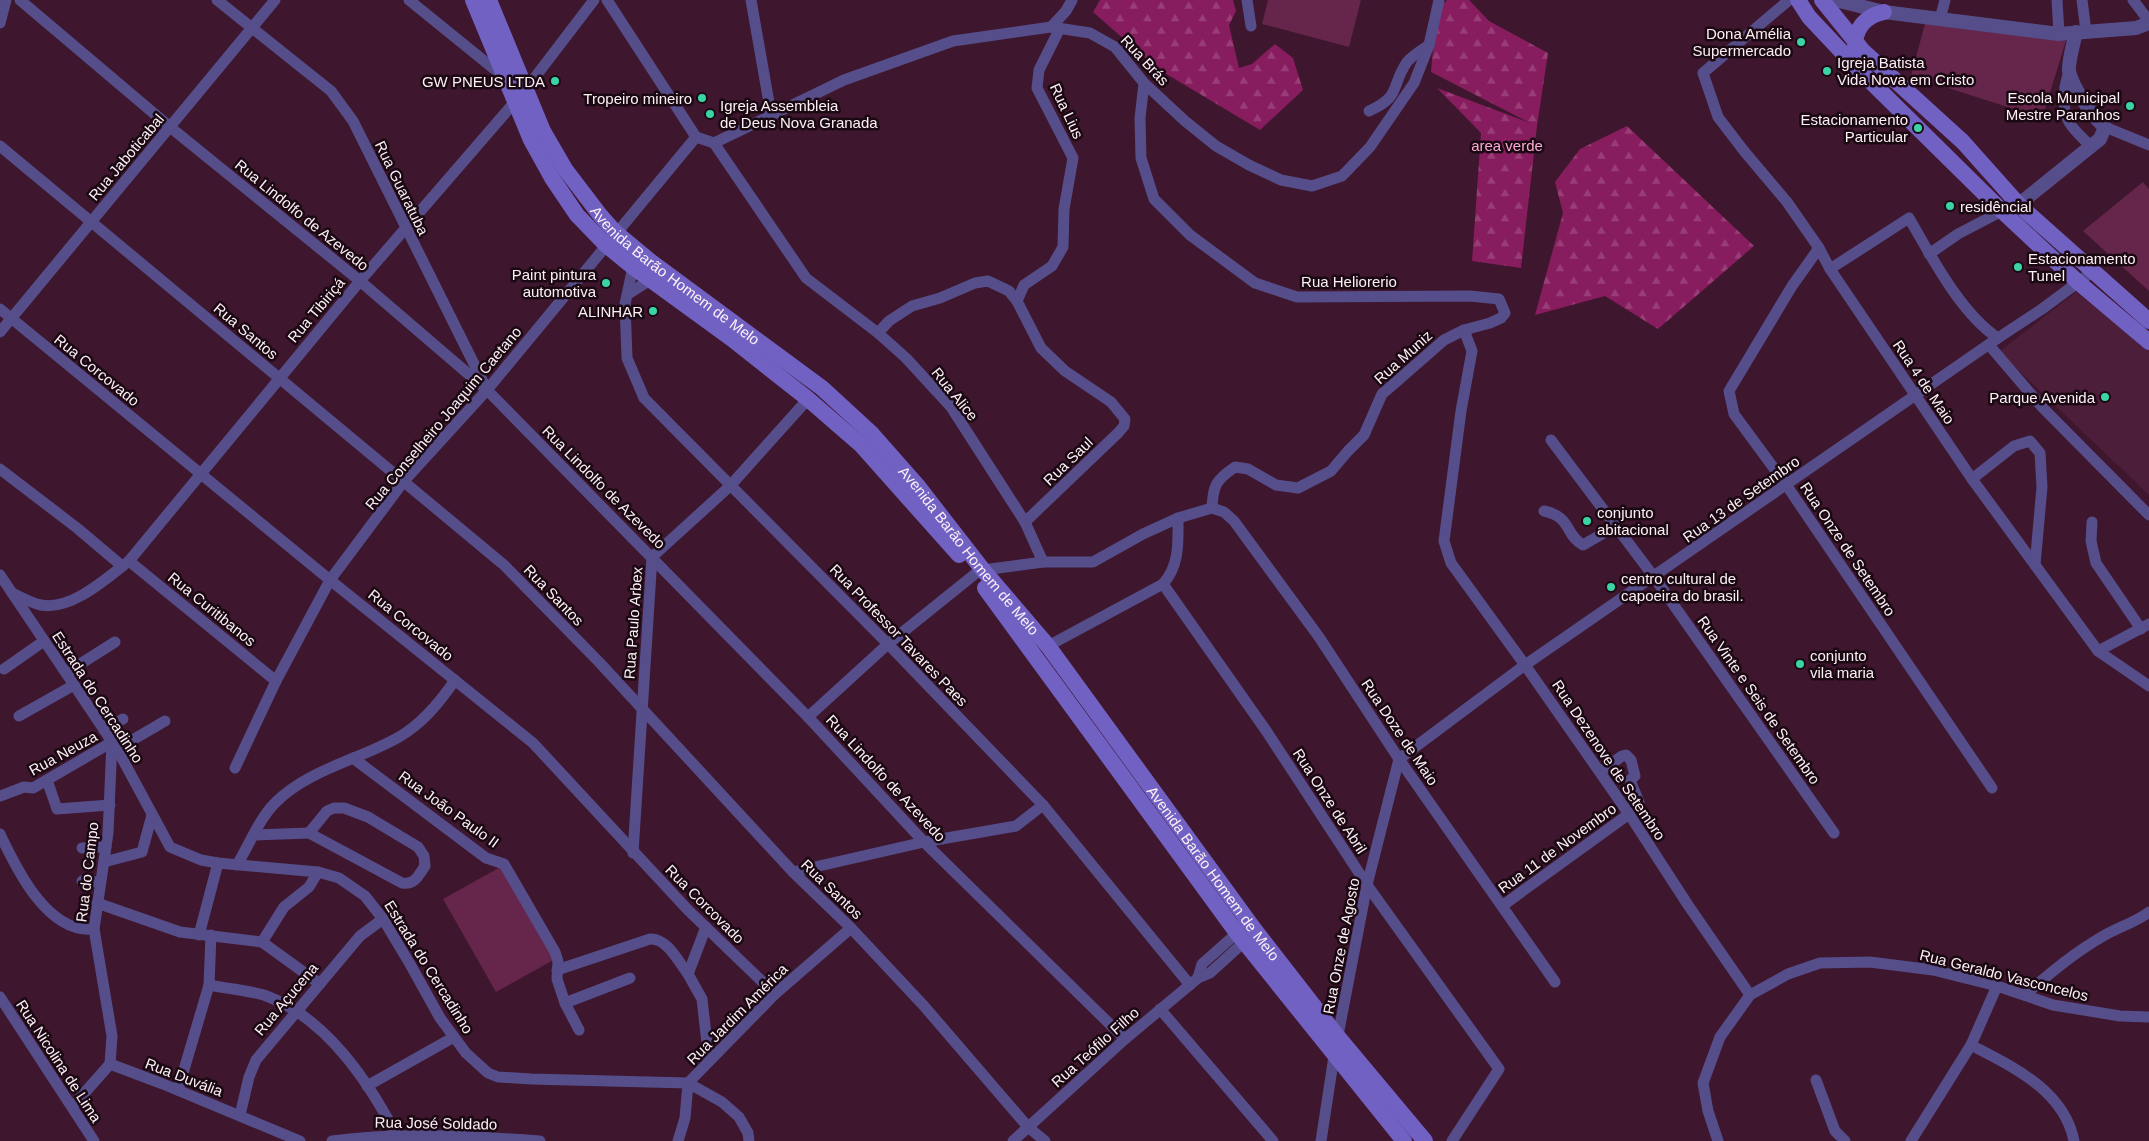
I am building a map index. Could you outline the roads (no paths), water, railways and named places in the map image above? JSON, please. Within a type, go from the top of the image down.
[{"type":"main road","name":"Avenida Barão Homem de Melo","points":[[473,0],[531,140],[552,178],[577,215],[611,239],[650,261],[822,388],[872,434],[910,478],[979,572],[1241,937],[1334,1056],[1404,1141]]},
{"type":"main road","name":"Avenida Barão Homem de Melo","points":[[489,0],[543,131],[565,169],[600,215],[611,239],[633,267],[732,339],[808,399],[861,445],[979,572],[1010,602],[1048,646],[1243,915],[1338,1037],[1425,1141]]},
{"type":"main road","points":[[1798,0],[1809,17],[1857,68],[2002,212],[2079,283],[2149,342]]},
{"type":"main road","points":[[1822,0],[1855,42],[1963,142],[2020,206],[2149,321]]},
{"type":"main road","points":[[1857,68],[1855,42],[1863,22],[1868,17],[1884,12]]},
{"type":"street","points":[[0,23],[6,0]]},
{"type":"street","name":"Rua Lindolfo de Azevedo","points":[[20,0],[170,127],[360,281],[487,390],[808,717],[924,842],[1125,1039]]},
{"type":"street","name":"Rua Guaratuba","points":[[217,0],[331,91],[353,121],[487,390]]},
{"type":"street","name":"Rua Jaboticabal","points":[[0,332],[275,0]]},
{"type":"street","points":[[409,0],[504,77]]},
{"type":"street","name":"Rua Tibiriçá","points":[[12,593],[42,605],[64,602],[85,595],[125,564],[360,281],[526,89],[594,0]]},
{"type":"street","points":[[607,0],[696,137],[714,143]]},
{"type":"street","points":[[751,0],[771,114]]},
{"type":"street","name":"Rua Lius","points":[[1017,300],[1024,285],[1052,266],[1063,247],[1064,209],[1073,158],[1037,88],[1039,70],[1055,28],[1072,0]]},
{"type":"street","points":[[1247,0],[1251,26]]},
{"type":"street","name":"Rua Brás","points":[[714,143],[844,80],[953,41],[1055,28],[1090,33],[1115,47],[1144,83],[1185,121],[1216,146],[1249,165],[1281,180],[1312,186],[1342,176],[1370,148],[1414,82],[1429,45],[1439,0]]},
{"type":"street","name":"Rua 4 de Maio","points":[[1789,0],[1703,73],[1718,117],[1787,202],[1972,479],[2098,651],[2149,686]]},
{"type":"street","points":[[1835,0],[1884,12],[2059,34],[2146,26],[2133,0]]},
{"type":"street","points":[[1940,19],[1945,0]]},
{"type":"street","points":[[2057,0],[2059,34]]},
{"type":"street","points":[[2082,0],[2081,31],[2065,84],[2064,101],[2069,122],[2091,147]]},
{"type":"street","points":[[1369,111],[1386,103],[1407,63],[1413,56],[1429,45]]},
{"type":"street","points":[[2069,71],[2088,110],[2096,120],[2105,127],[2149,145]]},
{"type":"street","name":"Rua Heliorerio","points":[[1144,83],[1140,118],[1141,158],[1154,199],[1190,235],[1255,283],[1297,297],[1470,296],[1499,299],[1505,313]]},
{"type":"street","points":[[1929,254],[1958,234],[2002,212],[2020,206],[2100,139],[2105,127]]},
{"type":"street","name":"Rua Conselheiro Joaquim Caetano","points":[[235,768],[276,681],[330,580],[404,481],[487,390],[696,137]]},
{"type":"street","name":"Rua Alice","points":[[714,143],[806,278],[878,333],[906,358],[951,408],[1026,522],[1043,562]]},
{"type":"street","name":"Rua Santos","points":[[0,146],[504,564],[793,872],[851,928],[924,1006],[1028,1127],[1045,1141]]},
{"type":"street","points":[[1830,269],[1909,218],[1929,254],[2042,407],[2149,515]]},
{"type":"street","name":"Rua Onze de Setembro","points":[[1819,248],[1792,286],[1730,391],[1734,414],[1787,486],[1992,788]]},
{"type":"street","name":"Rua Professor Tavares Paes","points":[[633,267],[625,304],[627,358],[644,398],[888,644],[1043,805],[1194,981]]},
{"type":"street","name":"Rua 13 de Setembro","points":[[1398,759],[1525,665],[1787,486],[2079,283],[2092,272]]},
{"type":"street","points":[[628,294],[650,280]]},
{"type":"street","points":[[878,333],[889,321],[912,306],[940,298],[975,283],[988,281],[1009,291],[1017,300]]},
{"type":"street","name":"Rua Saul","points":[[1017,300],[1041,348],[1065,371],[1111,402],[1125,419],[1124,426],[1118,434],[1026,522]]},
{"type":"street","name":"Rua Corcovado","points":[[0,309],[330,580],[533,743],[634,853],[706,927],[776,994]]},
{"type":"street","name":"Rua Muniz","points":[[1212,508],[1213,489],[1221,477],[1235,467],[1248,469],[1276,485],[1298,488],[1331,471],[1364,436],[1382,394],[1444,340],[1464,330],[1490,323],[1501,318],[1505,313]]},
{"type":"street","name":"Rua Dezenove de Setembro","points":[[1464,330],[1472,351],[1444,541],[1451,563],[1600,772],[1750,995]]},
{"type":"street","name":"Rua Paulo Arbex","points":[[634,853],[652,557],[730,486],[808,399]]},
{"type":"street","name":"Rua Vinte e Seis de Setembro","points":[[1551,440],[1654,577],[1834,833]]},
{"type":"street","points":[[1972,479],[2014,446],[2030,441],[2040,453],[2042,487],[2035,565]]},
{"type":"street","name":"Rua Curitibanos","points":[[0,469],[276,681]]},
{"type":"street","points":[[808,717],[888,644],[979,572],[1043,562],[1093,562],[1142,534],[1178,518],[1212,508]]},
{"type":"street","name":"Rua Doze de Maio","points":[[1212,508],[1224,512],[1234,521],[1319,637],[1398,759],[1554,982]]},
{"type":"street","points":[[1544,512],[1551,513],[1564,520],[1578,542],[1583,545],[1616,526]]},
{"type":"street","points":[[1048,646],[1163,584],[1170,576],[1176,562],[1178,518]]},
{"type":"street","points":[[2092,522],[2091,541],[2096,563],[2145,626],[2098,651]]},
{"type":"street","name":"Estrada do Cercadinho","points":[[0,575],[115,746],[170,847],[201,860],[318,872],[340,878],[365,896],[383,919],[440,1018],[466,1053],[488,1073],[498,1077],[588,1082],[688,1083],[722,1102],[739,1117],[748,1133],[749,1141]]},
{"type":"street","name":"Rua Onze de Abril","points":[[1163,584],[1267,732],[1367,885],[1499,1069],[1452,1141]]},
{"type":"street","points":[[4,669],[44,641]]},
{"type":"street","points":[[66,673],[115,642]]},
{"type":"street","points":[[237,865],[274,804],[290,791],[329,768],[400,736],[437,706],[455,680]]},
{"type":"street","points":[[19,716],[74,685]]},
{"type":"street","points":[[104,730],[124,719]]},
{"type":"street","name":"Rua Neuza","points":[[0,796],[24,786],[33,788],[165,721]]},
{"type":"street","name":"Rua do Campo","points":[[110,1064],[112,1036],[94,929],[106,847],[115,746]]},
{"type":"street","points":[[1600,772],[1626,755],[1634,768],[1635,776],[1630,780],[1640,802]]},
{"type":"street","name":"Rua João Paulo II","points":[[353,758],[486,858],[504,864],[555,952],[558,961],[557,980],[565,1003],[579,1030]]},
{"type":"street","name":"Rua Onze de Agosto","points":[[1321,1141],[1334,1056],[1367,885],[1398,759]]},
{"type":"street","points":[[47,780],[57,809],[110,805]]},
{"type":"street","points":[[793,872],[924,842],[1016,826],[1043,805]]},
{"type":"street","points":[[254,836],[309,833],[402,883],[409,884],[414,881],[425,866],[424,856],[418,846],[368,817],[344,808],[334,808],[327,811],[309,833]]},
{"type":"street","name":"Rua 11 de Novembro","points":[[1502,906],[1629,814]]},
{"type":"street","points":[[104,862],[142,852],[152,815]]},
{"type":"street","points":[[0,834],[12,860],[35,897],[60,920],[77,929],[94,929]]},
{"type":"street","points":[[82,848],[106,847]]},
{"type":"street","points":[[178,1090],[209,985],[205,935],[218,863]]},
{"type":"street","points":[[262,942],[284,907],[309,887],[318,872]]},
{"type":"street","points":[[82,881],[100,882]]},
{"type":"street","points":[[97,903],[180,932],[262,942],[320,984]]},
{"type":"street","points":[[2025,995],[2062,963],[2105,935],[2141,918],[2149,912]]},
{"type":"street","points":[[1241,937],[1243,915]]},
{"type":"street","name":"Rua Açucena","points":[[240,1116],[249,1076],[256,1060],[360,936],[383,919]]},
{"type":"street","points":[[688,974],[706,927]]},
{"type":"street","name":"Rua Jardim América","points":[[678,1141],[686,1118],[688,1083],[776,994],[851,928]]},
{"type":"street","name":"Rua Teófilo Filho","points":[[1013,1141],[1125,1039],[1194,981],[1202,964],[1241,937]]},
{"type":"street","points":[[557,970],[658,938],[688,974],[702,999],[710,1061]]},
{"type":"street","name":"Rua Geraldo Vasconcelos","points":[[1718,1141],[1708,1112],[1703,1083],[1720,1037],[1750,995],[1788,974],[1820,963],[1870,962],[1933,970],[1997,986],[2053,1005],[2120,1016],[2149,1017]]},
{"type":"street","points":[[565,1003],[630,978]]},
{"type":"street","points":[[209,985],[268,997],[297,1012],[330,1038],[381,1105],[397,1136]]},
{"type":"street","points":[[1912,1141],[1971,1045],[1997,986]]},
{"type":"street","name":"Rua Nicolina de Lima","points":[[0,997],[94,1141]]},
{"type":"street","points":[[1160,1009],[1273,1141]]},
{"type":"street","points":[[367,1086],[454,1036]]},
{"type":"street","points":[[1971,1045],[2023,1073],[2045,1090],[2060,1106],[2074,1141]]},
{"type":"street","points":[[72,1107],[110,1064]]},
{"type":"street","name":"Rua Duvália","points":[[110,1064],[300,1141]]},
{"type":"street","points":[[1816,1080],[1834,1131],[1845,1141]]},
{"type":"street","name":"Rua José Soldado","points":[[332,1141],[361,1137],[397,1136],[540,1141]]},
{"type":"place","name":"Dona Amélia Supermercado","points":[[1801,42]]},
{"type":"place","name":"Igreja Batista Vida Nova em Cristo","points":[[1827,71]]},
{"type":"place","name":"GW PNEUS LTDA","points":[[555,81]]},
{"type":"place","name":"Tropeiro mineiro","points":[[702,98]]},
{"type":"place","name":"Escola Municipal Mestre Paranhos","points":[[2130,106]]},
{"type":"place","name":"Igreja Assembleia de Deus Nova Granada","points":[[710,114]]},
{"type":"place","name":"Estacionamento Particular","points":[[1918,128]]},
{"type":"place","name":"residêncial","points":[[1950,206]]},
{"type":"place","name":"Estacionamento Tunel","points":[[2018,267]]},
{"type":"place","name":"Paint pintura automotiva","points":[[606,283]]},
{"type":"place","name":"ALINHAR","points":[[653,311]]},
{"type":"place","name":"Parque Avenida","points":[[2105,397]]},
{"type":"place","name":"conjunto abitacional","points":[[1587,521]]},
{"type":"place","name":"centro cultural de capoeira do brasil.","points":[[1611,587]]},
{"type":"place","name":"conjunto vila maria","points":[[1800,664]]},
{"type":"park label","name":"area verde","points":[[1507,145]]}]
